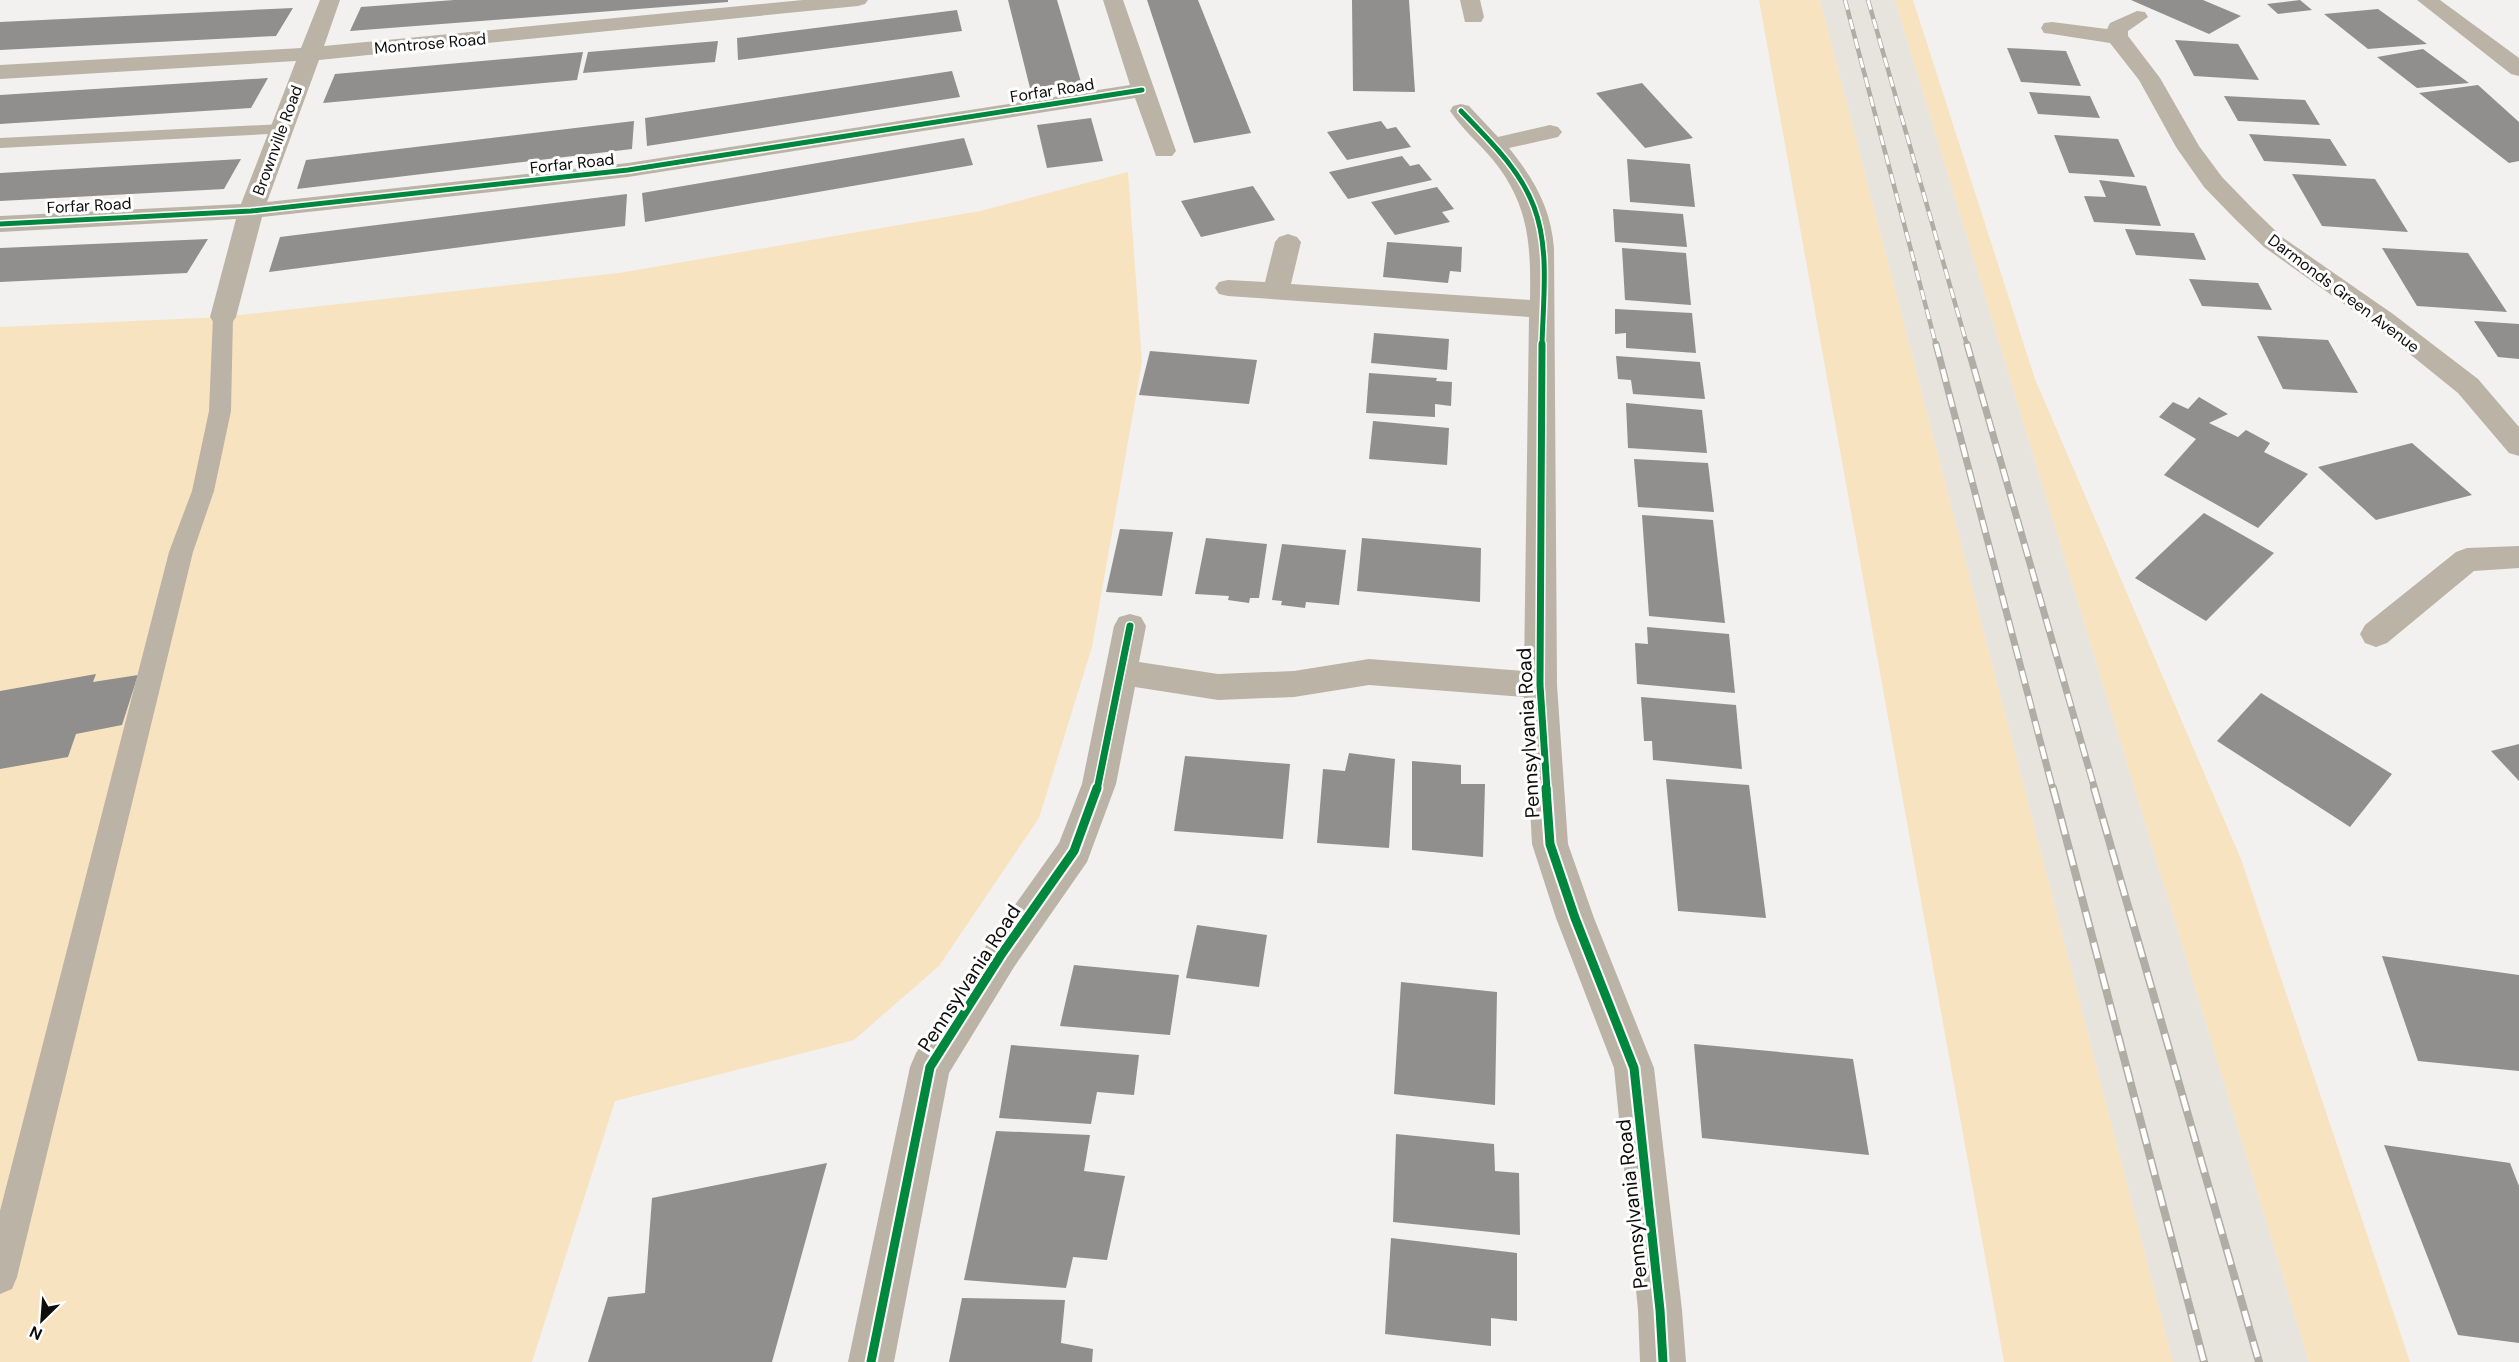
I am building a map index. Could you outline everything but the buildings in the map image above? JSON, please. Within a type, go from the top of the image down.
[{"type":"street","name":"Brownville Road","points":[[224,317],[251,211],[330,0]]},
{"type":"street","name":"Montrose Road","points":[[0,72],[308,54],[736,14],[858,0]]},
{"type":"street","points":[[1113,0],[1164,151]]},
{"type":"street","points":[[2427,0],[2519,69]]},
{"type":"street","points":[[2052,28],[2117,37],[2118,28],[2137,17]]},
{"type":"street","name":"Darmonds Green Avenue","points":[[2117,37],[2149,78],[2188,147],[2207,173],[2245,215],[2273,242],[2384,320],[2468,386],[2519,446]]},
{"type":"street","name":"Forfar Road","points":[[0,224],[251,211],[627,170],[1142,90]]},
{"type":"street","name":"Pennsylvania Road","points":[[1461,111],[1493,145],[1533,204],[1540,236],[1543,274],[1540,685],[1551,844],[1575,918],[1634,1068],[1660,1310],[1663,1362]]},
{"type":"street","points":[[1493,145],[1550,132]]},
{"type":"street","points":[[1275,291],[1288,242]]},
{"type":"street","points":[[1228,288],[1541,309]]},
{"type":"street","points":[[2376,634],[2467,560],[2519,557]]},
{"type":"street","name":"Pennsylvania Road","points":[[871,1362],[930,1067],[1001,955],[1074,851],[1099,784],[1130,626]]},
{"type":"street","name":"Pennsylvania Road","points":[[1121,672],[1218,687],[1294,684],[1369,672],[1540,685]]},
{"type":"lane","points":[[0,143],[283,129]]},
{"type":"lane","points":[[0,1276],[181,552],[203,491],[220,411],[224,317]]},
{"type":"shaded area","points":[[1759,0],[1820,0],[2173,1362],[2004,1362]]},
{"type":"shaded area","points":[[1820,0],[1895,0],[2309,1362],[2173,1362]]},
{"type":"shaded area","points":[[1895,0],[1913,0],[2035,379],[2241,859],[2410,1362],[2309,1362]]},
{"type":"shaded area","points":[[1128,172],[1142,362],[1092,647],[1039,818],[939,966],[854,1040],[615,1101],[532,1362],[0,1362],[0,327],[223,317],[619,273],[980,211]]},
{"type":"railway","points":[[1845,0],[1936,345]]},
{"type":"railway","points":[[1868,0],[1967,345]]},
{"type":"railway","points":[[1936,344],[2053,790]]},
{"type":"railway","points":[[1967,344],[2095,790]]},
{"type":"railway","points":[[2053,788],[2204,1362]]},
{"type":"railway","points":[[2094,788],[2259,1362]]},
{"type":"cycle path","points":[[0,224],[251,211],[628,170],[1142,90]]},
{"type":"cycle path","points":[[1461,111],[1501,154],[1519,178],[1533,204],[1540,230],[1543,274],[1540,685],[1550,844],[1575,918],[1634,1068],[1660,1310],[1663,1362]]},
{"type":"cycle path","points":[[871,1362],[930,1067],[1001,955],[1074,851],[1099,784],[1130,626]]}]
